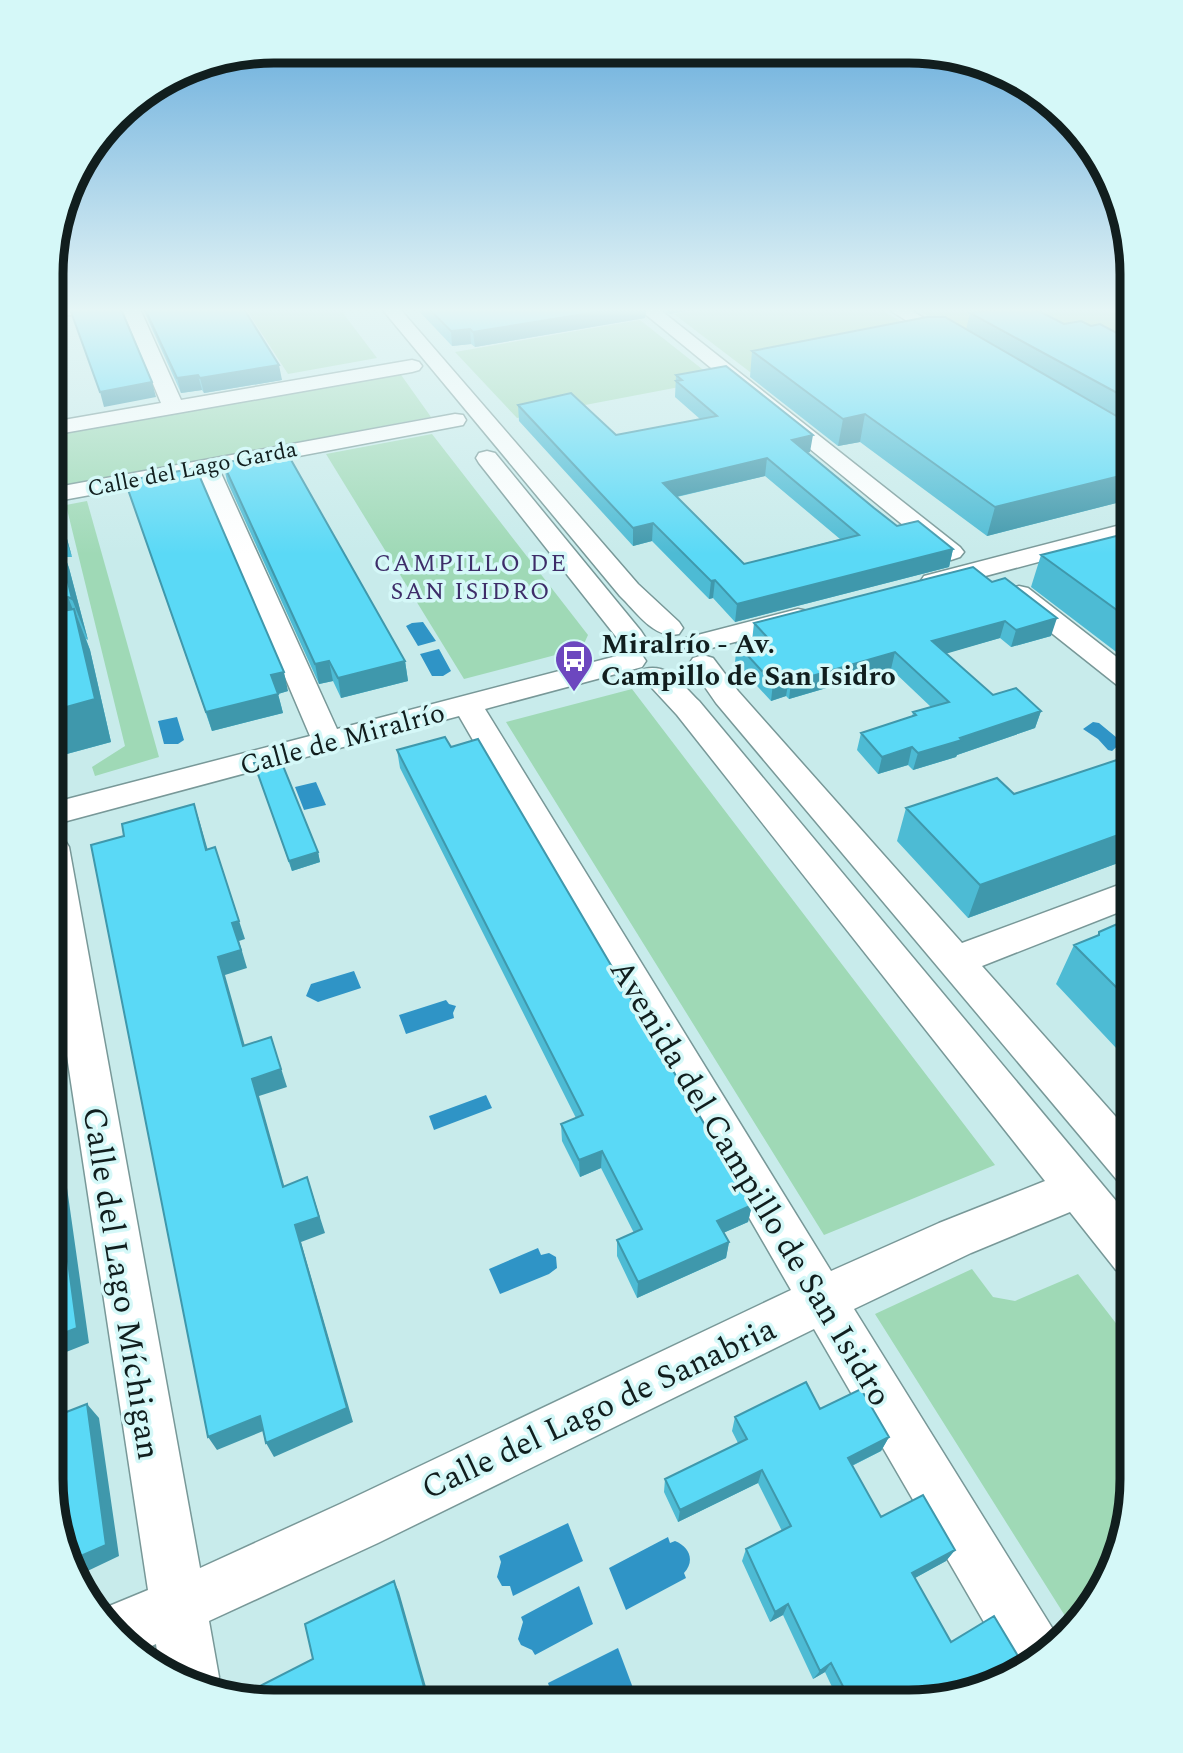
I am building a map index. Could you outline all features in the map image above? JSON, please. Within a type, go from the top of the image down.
[{"type":"street","points":[[167,391],[174,408]]},
{"type":"street","points":[[63,427],[271,391]]},
{"type":"street","points":[[432,391],[639,657],[688,708],[1120,1240]]},
{"type":"street","points":[[451,391],[629,590],[669,628],[687,636],[720,689],[1120,1152]]},
{"type":"street","points":[[753,391],[981,569],[1120,673]]},
{"type":"street","name":"Calle del Lago Garda","points":[[63,493],[455,419]]},
{"type":"street","points":[[206,465],[328,742]]},
{"type":"street","points":[[914,587],[1120,532]]},
{"type":"street","points":[[699,654],[822,611]]},
{"type":"street","points":[[639,657],[638,631],[651,627],[669,628]]},
{"type":"street","points":[[639,657],[684,676],[695,671],[699,654]]},
{"type":"street","name":"Calle de Miralrío","points":[[63,811],[639,657]]},
{"type":"street","name":"Avenida del Campillo de San Isidro","points":[[467,705],[1032,1650]]},
{"type":"street","points":[[954,961],[1120,898]]},
{"type":"street","name":"Calle del Lago Míchigan","points":[[63,914],[189,1672]]},
{"type":"street","name":"Calle del Lago de Sanabria","points":[[125,1628],[177,1606],[823,1300],[1030,1205],[1079,1189]]},
{"type":"green space","points":[[290,391],[412,391],[431,417],[63,486],[63,430]]},
{"type":"green space","points":[[491,391],[659,391],[517,418]]},
{"type":"green space","points":[[432,434],[588,635],[582,648],[464,679],[326,454]]},
{"type":"green space","points":[[87,501],[159,757],[95,776],[92,767],[125,746],[66,505]]},
{"type":"green space","points":[[632,689],[995,1165],[824,1235],[506,722]]},
{"type":"green space","points":[[972,1269],[993,1297],[1015,1301],[1078,1274],[1120,1328],[1120,1492],[1116,1520],[1109,1547],[1098,1572],[1067,1619],[875,1314]]},
{"type":"water","points":[[423,622],[436,641],[418,646],[406,626]]},
{"type":"water","points":[[439,649],[451,671],[443,676],[432,676],[420,654]]},
{"type":"water","points":[[177,717],[184,740],[178,744],[164,744],[158,721]]},
{"type":"water","points":[[1093,722],[1099,723],[1120,740],[1120,744],[1112,751],[1108,750],[1083,729]]},
{"type":"water","points":[[316,782],[326,805],[304,810],[295,787]]},
{"type":"water","points":[[354,971],[361,988],[318,1002],[306,996],[311,984]]},
{"type":"water","points":[[446,1000],[456,1006],[454,1018],[406,1034],[399,1015]]},
{"type":"water","points":[[486,1095],[492,1108],[434,1130],[429,1116]]},
{"type":"water","points":[[538,1248],[541,1255],[549,1253],[556,1257],[557,1268],[549,1274],[500,1294],[489,1269]]},
{"type":"water","points":[[568,1523],[583,1561],[513,1596],[510,1586],[502,1586],[497,1577],[501,1562],[499,1556]]},
{"type":"water","points":[[668,1537],[670,1543],[675,1541],[680,1544],[689,1555],[689,1564],[684,1573],[686,1578],[626,1610],[609,1568]]},
{"type":"water","points":[[579,1586],[593,1624],[535,1655],[532,1650],[521,1645],[518,1639],[523,1622],[521,1617]]},
{"type":"water","points":[[618,1648],[633,1688],[550,1690],[548,1683]]},
{"type":"building","points":[[687,391],[757,391],[813,435],[792,440],[874,508],[897,526],[918,521],[953,549],[737,604],[653,523],[633,528],[518,405],[571,393],[616,435],[717,416]],"holes":[[[767,458],[859,535],[744,564],[663,483]]]},
{"type":"building","points":[[805,391],[1073,391],[1120,418],[1120,476],[995,507],[865,414],[843,419]]},
{"type":"building","points":[[286,451],[405,661],[338,678],[329,661],[315,664],[223,463]]},
{"type":"building","points":[[196,468],[284,672],[271,675],[278,694],[206,712],[125,481]]},
{"type":"building","points":[[1120,535],[1120,612],[1041,555]]},
{"type":"building","points":[[63,561],[72,599],[63,598]]},
{"type":"building","points":[[973,567],[992,582],[1005,578],[1057,618],[1016,630],[1005,621],[932,641],[993,695],[1016,688],[1041,711],[960,738],[962,740],[918,753],[912,747],[882,757],[861,733],[916,715],[913,712],[949,702],[895,652],[791,682],[789,679],[773,683],[737,644],[767,637],[754,623]]},
{"type":"building","points":[[74,609],[95,699],[63,708],[63,611]]},
{"type":"building","points":[[445,737],[451,747],[478,739],[752,1205],[717,1221],[729,1242],[638,1282],[617,1240],[642,1229],[602,1151],[579,1160],[561,1124],[583,1115],[397,750]]},
{"type":"building","points":[[279,756],[318,852],[289,861],[254,763]]},
{"type":"building","points":[[1120,759],[1120,834],[980,885],[906,808],[997,778],[1014,794]]},
{"type":"building","points":[[194,804],[206,850],[215,847],[239,921],[232,923],[241,950],[218,957],[243,1046],[271,1037],[281,1069],[252,1079],[283,1187],[307,1177],[319,1217],[295,1225],[347,1408],[266,1443],[260,1416],[208,1437],[91,845],[124,836],[122,824]]},
{"type":"building","points":[[1120,923],[1120,991],[1074,945],[1099,935],[1099,932]]},
{"type":"building","points":[[63,1225],[77,1328],[63,1333]]},
{"type":"building","points":[[806,1382],[820,1409],[861,1389],[889,1437],[848,1458],[881,1517],[923,1495],[955,1550],[912,1573],[951,1642],[994,1616],[1019,1658],[989,1674],[963,1683],[909,1690],[845,1690],[831,1663],[820,1671],[788,1604],[775,1612],[746,1549],[791,1526],[762,1470],[680,1510],[665,1479],[747,1439],[735,1417]]},
{"type":"building","points":[[87,1404],[106,1545],[78,1557],[67,1520],[63,1492],[63,1413]]},
{"type":"building","points":[[394,1581],[425,1690],[256,1689],[313,1659],[305,1624]]},
{"type":"place","name":"Miralrío - Av. Campillo de San Isidro","points":[[574,693]]},
{"type":"district","name":"CAMPILLO DE SAN ISIDRO","points":[[471,577]]}]
